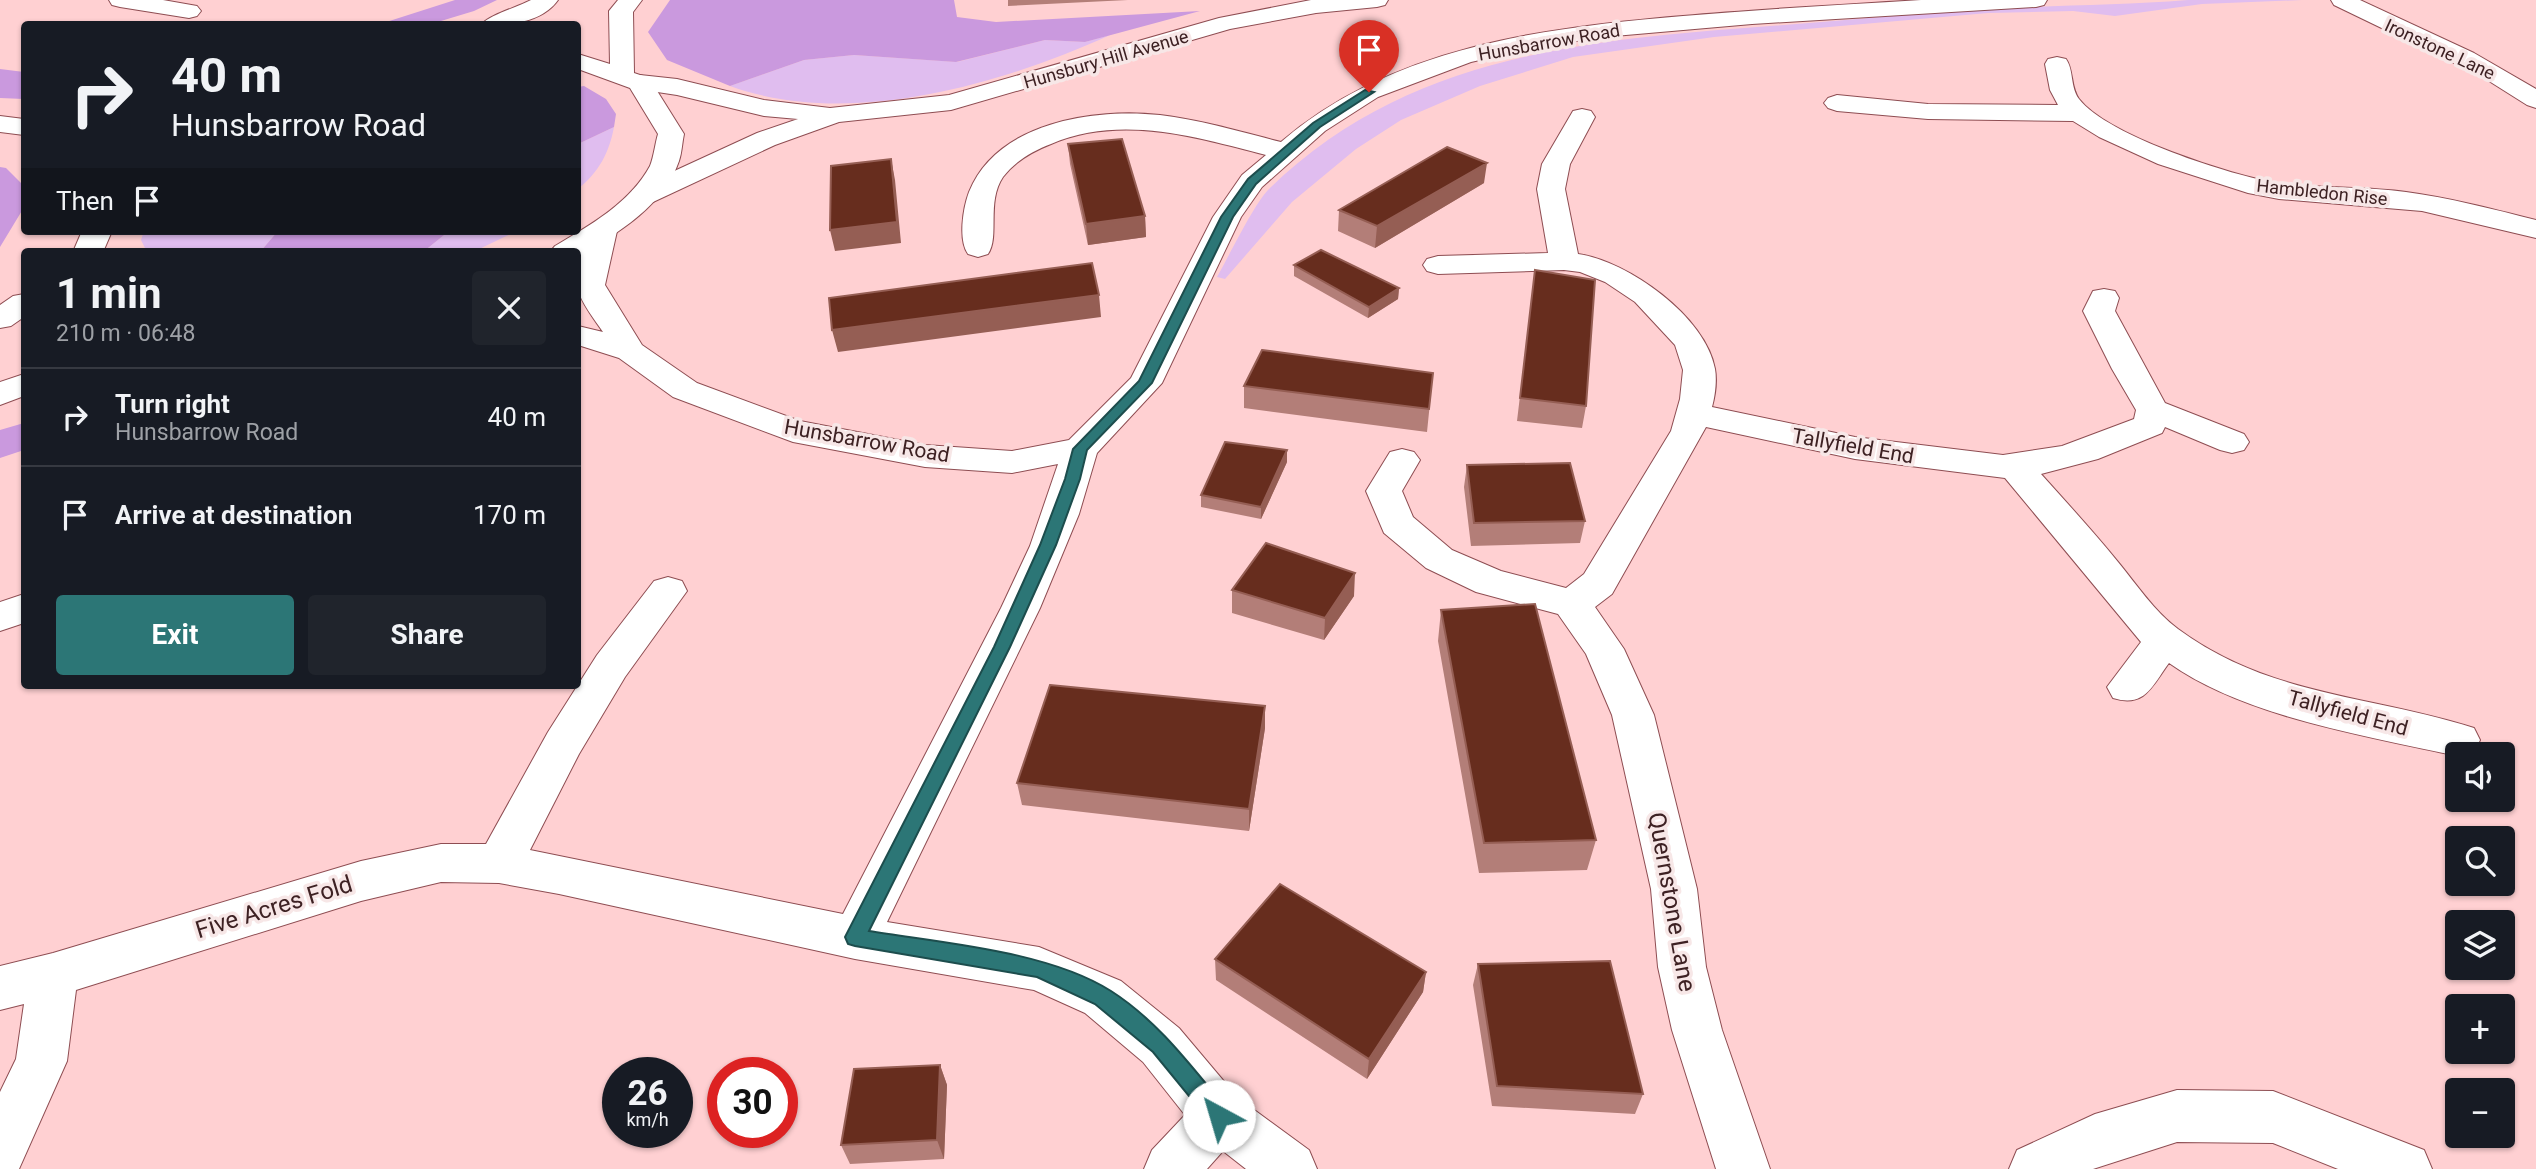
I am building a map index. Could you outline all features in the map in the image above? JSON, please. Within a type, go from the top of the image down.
[{"type":"main road","points":[[503,21],[523,14],[547,0]]},
{"type":"main road","points":[[572,248],[603,231],[643,196],[664,164],[671,134],[631,79],[621,11],[631,0]]},
{"type":"main road","name":"Hunsbury Hill Avenue","points":[[581,62],[631,79],[764,108],[835,115],[951,102],[1227,23],[1316,6],[1377,0]]},
{"type":"main road","name":"Hunsbarrow Road","points":[[581,336],[630,351],[685,390],[793,431],[925,456],[1000,461],[1080,449],[1145,383],[1227,217],[1252,181],[1283,151],[1316,125],[1369,92],[1464,56],[1537,40],[1603,30],[1752,17],[2036,0]]},
{"type":"main road","name":"Ironstone Lane","points":[[2342,0],[2389,26],[2493,72],[2536,100]]},
{"type":"main road","points":[[125,2],[188,11]]},
{"type":"main road","name":"Hambledon Rise","points":[[2057,64],[2059,82],[2068,102],[2079,113],[2105,130],[2180,163],[2249,185],[2277,190],[2393,198],[2444,206],[2536,229]]},
{"type":"main road","points":[[1837,103],[1894,112],[2079,113]]},
{"type":"main road","name":"Hunsbury Hill Avenue","points":[[643,196],[766,139],[835,115]]},
{"type":"main road","points":[[1564,261],[1551,189],[1556,164],[1582,117]]},
{"type":"main road","points":[[978,248],[980,198],[993,171],[1014,150],[1035,139],[1095,124],[1156,122],[1283,151]]},
{"type":"main road","points":[[0,124],[21,127]]},
{"type":"main road","name":"Hunsbarrow Road","points":[[603,231],[590,285],[630,351]]},
{"type":"main road","points":[[1402,460],[1384,491],[1397,524],[1439,559],[1490,582],[1572,604],[1598,584],[1688,431],[1697,399],[1699,370],[1690,343],[1646,295],[1626,282],[1586,264],[1564,261],[1438,265]]},
{"type":"main road","points":[[2104,298],[2099,311],[2128,369],[2153,410],[2232,442]]},
{"type":"main road","points":[[0,320],[21,305]]},
{"type":"main road","points":[[0,395],[21,385]]},
{"type":"main road","name":"Tallyfield End","points":[[1693,413],[1839,447],[1923,459],[2015,467],[2060,458],[2116,441],[2150,425],[2153,410]]},
{"type":"main road","points":[[855,937],[1007,635],[1048,545],[1073,479],[1080,449]]},
{"type":"main road","name":"Tallyfield End","points":[[2015,467],[2106,574],[2132,610],[2165,640],[2197,662],[2251,687],[2347,714],[2459,740]]},
{"type":"main road","points":[[499,864],[563,744],[611,666],[668,591]]},
{"type":"main road","name":"Quernstone Lane","points":[[1572,604],[1604,649],[1633,715],[1674,889],[1685,980],[1697,1030],[1743,1169]]},
{"type":"main road","points":[[0,617],[21,609]]},
{"type":"main road","points":[[2128,687],[2165,640]]},
{"type":"main road","name":"Five Acres Fold","points":[[0,988],[53,975],[360,881],[441,863],[499,864],[559,874],[855,937],[1039,968],[1103,997],[1161,1045],[1219,1116],[1290,1169]]},
{"type":"main road","points":[[0,1151],[41,1061],[53,975]]},
{"type":"main road","points":[[1171,1169],[1219,1116]]},
{"type":"main road","points":[[2036,1169],[2095,1140],[2177,1116],[2273,1117],[2404,1169]]},
{"type":"shaded area","points":[[455,0],[497,0],[474,11],[441,21],[389,21]]},
{"type":"shaded area","points":[[670,0],[954,0],[957,17],[996,22],[1200,11],[1085,42],[1045,40],[956,62],[854,55],[804,60],[730,86],[667,60],[648,32]]},
{"type":"shaded area","points":[[2188,0],[2302,0],[2202,4],[2115,16],[2073,11],[1988,13],[1714,37],[1573,57],[1480,86],[1401,120],[1356,149],[1292,202],[1225,279],[1217,277],[1262,197],[1323,144],[1382,108],[1444,80],[1509,61],[1576,47],[1714,30],[1979,10]]},
{"type":"shaded area","points":[[1110,35],[1021,70],[973,84],[873,102],[824,103],[776,98],[730,86],[804,60],[854,55],[957,62],[1045,40],[1085,42]]},
{"type":"shaded area","points":[[0,69],[21,72],[21,99],[0,98]]},
{"type":"shaded area","points":[[581,86],[606,99],[616,114],[614,127],[581,143]]},
{"type":"shaded area","points":[[614,127],[602,161],[581,186],[581,143]]},
{"type":"shaded area","points":[[0,167],[6,168],[21,183],[21,212],[0,247]]},
{"type":"shaded area","points":[[143,235],[275,235],[263,248],[145,248],[141,240]]},
{"type":"shaded area","points":[[275,235],[444,235],[428,248],[263,248]]},
{"type":"shaded area","points":[[444,235],[509,235],[481,248],[428,248]]},
{"type":"shaded area","points":[[21,424],[21,451],[0,458],[0,430]]},
{"type":"building","points":[[1122,139],[1145,216],[1086,224],[1068,144]]},
{"type":"building","points":[[1447,147],[1487,163],[1377,226],[1339,210]]},
{"type":"building","points":[[891,159],[897,222],[830,230],[831,166]]},
{"type":"building","points":[[1321,250],[1399,288],[1369,307],[1294,265]]},
{"type":"building","points":[[1092,263],[1099,295],[832,330],[829,298]]},
{"type":"building","points":[[1535,270],[1595,280],[1586,406],[1520,398]]},
{"type":"building","points":[[1262,350],[1433,373],[1429,409],[1244,386]]},
{"type":"building","points":[[1225,442],[1287,450],[1261,507],[1201,495]]},
{"type":"building","points":[[1570,463],[1585,521],[1474,523],[1467,465]]},
{"type":"building","points":[[1266,543],[1355,573],[1325,618],[1232,590]]},
{"type":"building","points":[[1535,604],[1596,840],[1484,843],[1441,610]]},
{"type":"building","points":[[1050,685],[1265,706],[1249,809],[1017,783]]},
{"type":"building","points":[[1280,884],[1426,972],[1369,1059],[1215,959]]},
{"type":"building","points":[[1610,961],[1643,1094],[1497,1086],[1478,964]]},
{"type":"building","points":[[940,1065],[937,1140],[841,1145],[854,1069]]},
{"type":"route","points":[[1219,1116],[1161,1045],[1103,997],[1039,968],[855,937],[1002,647],[1048,545],[1073,479],[1080,449],[1145,383],[1227,217],[1252,181],[1283,151],[1316,125],[1369,92]]}]
